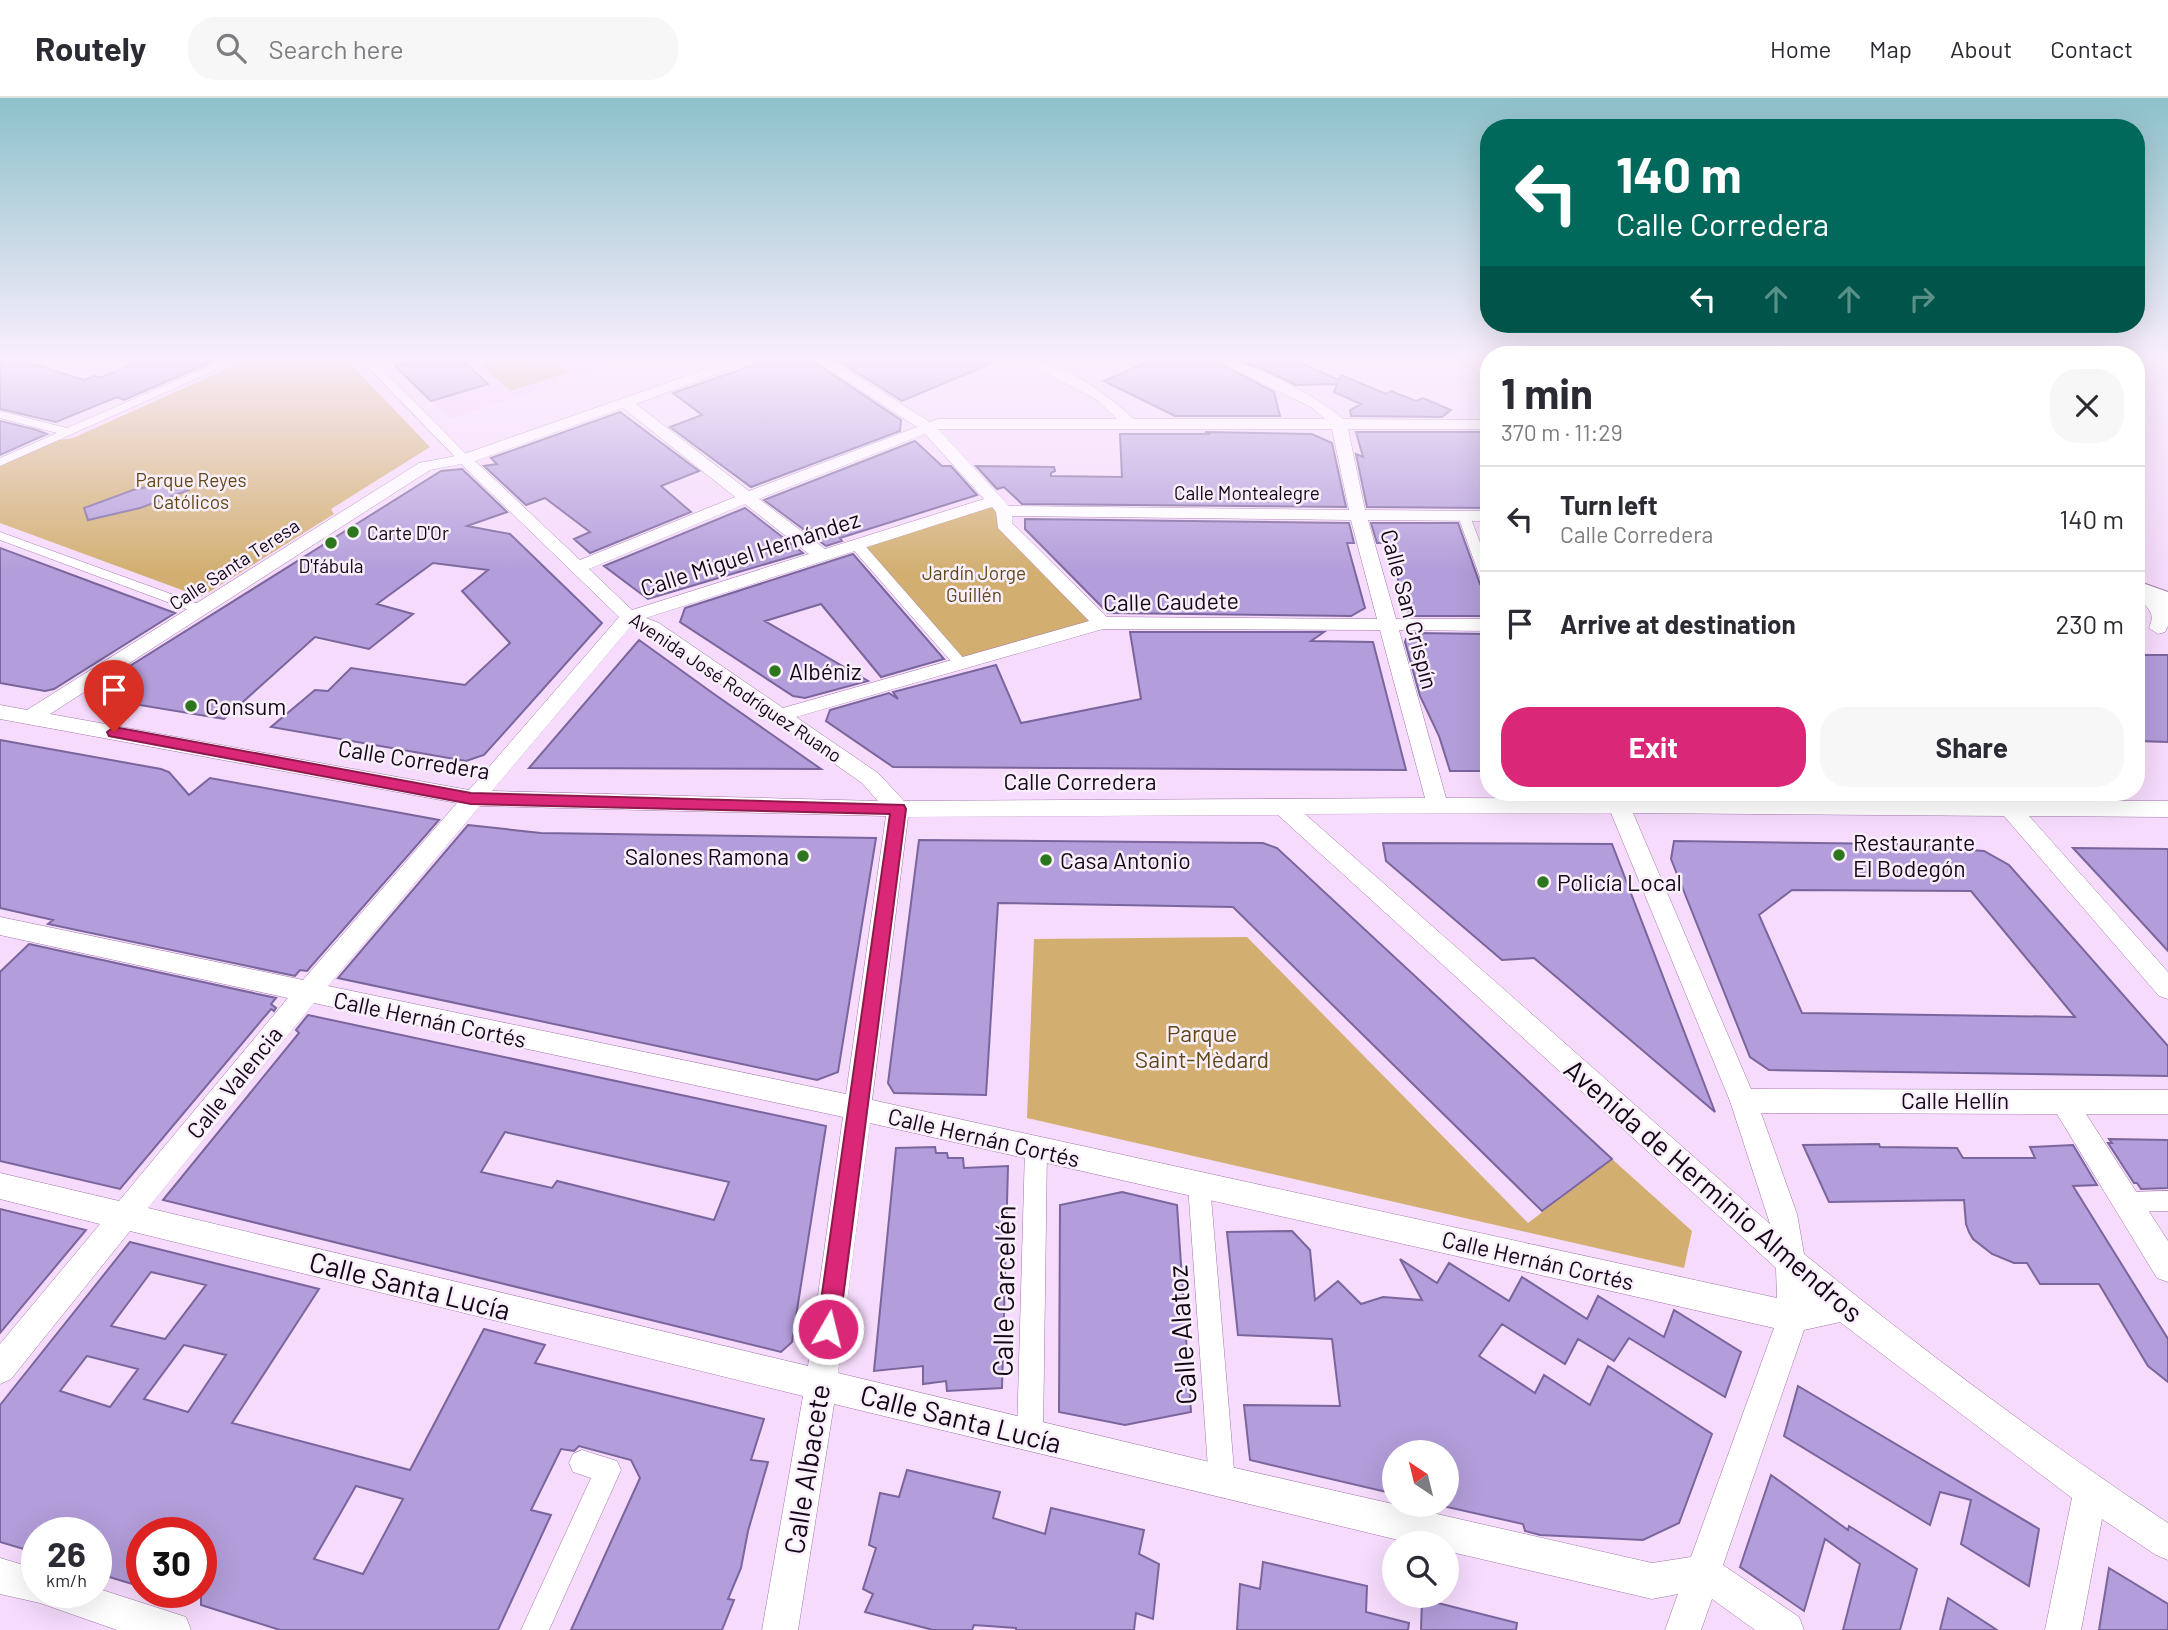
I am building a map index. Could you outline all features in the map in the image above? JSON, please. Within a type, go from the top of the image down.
[{"type":"main road","points":[[2145,587],[2168,590]]},
{"type":"main road","points":[[2145,595],[2166,621]]},
{"type":"street","points":[[58,429],[67,432]]},
{"type":"street","points":[[0,462],[73,429]]},
{"type":"street","name":"Avenida José Rodríguez Ruano","points":[[435,429],[629,617],[652,627],[870,778],[898,809]]},
{"type":"street","name":"Calle Santa Teresa","points":[[31,717],[425,466],[464,459],[549,429]]},
{"type":"street","points":[[659,429],[821,555]]},
{"type":"street","points":[[577,568],[921,429]]},
{"type":"street","points":[[929,429],[1000,506],[1004,524],[1102,623]]},
{"type":"street","name":"Calle San Crispín","points":[[1340,429],[1358,514],[1438,807]]},
{"type":"street","name":"Calle Montealegre","points":[[1000,506],[1480,516]]},
{"type":"street","name":"Calle Miguel Hernández","points":[[471,798],[629,617],[856,544],[1000,506]]},
{"type":"street","points":[[1464,516],[1480,559]]},
{"type":"street","points":[[0,536],[202,610]]},
{"type":"street","points":[[856,544],[961,664]]},
{"type":"street","points":[[2145,626],[2166,621]]},
{"type":"street","name":"Calle Caudete","points":[[781,715],[1102,623],[1480,625]]},
{"type":"street","name":"Calle Corredera","points":[[0,712],[471,798],[898,809],[1438,807],[1619,805],[1688,801]]},
{"type":"street","name":"Calle Valencia","points":[[0,1368],[307,993],[471,798]]},
{"type":"street","name":"Calle Corredera","points":[[1983,801],[2010,808],[2168,809]]},
{"type":"street","points":[[1619,805],[1743,1101],[1783,1214],[1791,1262],[1793,1317],[1683,1630]]},
{"type":"street","name":"Avenida de Herminio Almendros","points":[[1283,807],[1791,1262],[1844,1306],[2090,1490],[2168,1544]]},
{"type":"street","points":[[2010,808],[2168,989]]},
{"type":"street","name":"Calle Albacete","points":[[785,1629],[859,1109],[898,809]]},
{"type":"street","name":"Calle Hernán Cortés","points":[[0,926],[859,1109],[1793,1317],[1844,1306]]},
{"type":"street","points":[[2063,1100],[2168,1268]]},
{"type":"street","name":"Calle Hellín","points":[[1743,1101],[2168,1102]]},
{"type":"street","name":"Calle Carcelén","points":[[1030,1434],[1035,1149]]},
{"type":"street","name":"Calle Alatoz","points":[[1199,1185],[1222,1482]]},
{"type":"street","name":"Calle Santa Lucía","points":[[0,1186],[1222,1482],[1652,1581],[1704,1572]]},
{"type":"street","points":[[2126,1202],[2168,1201]]},
{"type":"street","points":[[535,1630],[608,1470],[582,1463]]},
{"type":"street","points":[[2063,1630],[2090,1490]]},
{"type":"street","points":[[1704,1572],[1786,1630]]},
{"type":"street","points":[[0,1576],[21,1582]]},
{"type":"street","points":[[104,1608],[173,1630]]},
{"type":"green space","name":"Parque Reyes Católicos","points":[[92,429],[413,429],[430,447],[331,509],[334,514],[201,597],[0,523],[0,466],[59,440],[73,438]]},
{"type":"green space","name":"Jardín Jorge Guillén","points":[[995,501],[1004,524],[1102,623],[961,664],[856,544]]},
{"type":"green space","name":"Parque Saint-Mèdard","points":[[1247,937],[1528,1223],[1612,1159],[1692,1231],[1684,1268],[1027,1118],[1034,939]]},
{"type":"building","points":[[0,429],[35,429],[47,434],[0,455]]},
{"type":"building","points":[[571,429],[643,429],[699,471],[661,486],[691,512],[590,553],[574,539],[590,532],[545,498],[526,505],[484,466],[497,464],[491,458]]},
{"type":"building","points":[[673,429],[900,429],[900,431],[751,487]]},
{"type":"building","points":[[1205,432],[1312,434],[1332,443],[1346,507],[1022,504],[1004,487],[997,489],[976,466],[1054,467],[1055,471],[1051,476],[1122,477],[1120,434],[1210,434]]},
{"type":"building","points":[[1356,432],[1480,432],[1480,508],[1367,507],[1356,454],[1363,457]]},
{"type":"building","points":[[915,441],[942,466],[951,466],[977,495],[840,538],[842,541],[826,546],[764,500]]},
{"type":"building","points":[[462,469],[507,512],[467,526],[510,534],[602,623],[484,755],[466,761],[271,727],[315,690],[328,691],[351,668],[465,685],[510,643],[462,591],[488,570],[433,563],[377,604],[413,614],[369,649],[315,637],[224,719],[91,697],[90,691],[441,471]]},
{"type":"building","points":[[185,479],[189,490],[140,508],[88,520],[84,508],[133,490]]},
{"type":"building","points":[[745,508],[803,553],[648,599],[604,566]]},
{"type":"building","points":[[1025,519],[1349,523],[1354,543],[1347,543],[1365,608],[1351,616],[1108,613],[1025,529]]},
{"type":"building","points":[[1371,523],[1458,523],[1480,584],[1480,616],[1409,616],[1387,543],[1377,543]]},
{"type":"building","points":[[0,548],[175,613],[54,689],[45,691],[0,683]]},
{"type":"building","points":[[853,554],[944,659],[881,677],[821,604],[765,621],[868,681],[805,698],[793,696],[680,622],[685,608]]},
{"type":"building","points":[[1130,632],[1324,632],[1311,641],[1373,642],[1406,770],[893,767],[826,721],[830,710],[889,693],[898,699],[893,692],[996,665],[1021,723],[1141,699]]},
{"type":"building","points":[[1414,633],[1480,634],[1480,771],[1450,771],[1439,736],[1420,696],[1405,642],[1406,639],[1416,639]]},
{"type":"building","points":[[639,640],[714,694],[821,769],[529,768]]},
{"type":"building","points":[[2145,655],[2168,655],[2168,742],[2145,741]]},
{"type":"building","points":[[0,740],[161,769],[169,772],[189,795],[210,778],[439,820],[307,971],[300,970],[295,976],[48,924],[53,920],[0,908]]},
{"type":"building","points":[[468,825],[541,833],[876,838],[838,1072],[817,1080],[338,978]]},
{"type":"building","points":[[919,840],[1263,843],[1277,848],[1612,1159],[1542,1211],[1233,907],[998,903],[986,1095],[894,1093],[888,1083]]},
{"type":"building","points":[[1674,841],[1895,844],[1984,851],[2009,865],[2168,1046],[2168,1076],[1769,1070],[1750,1057],[1671,859]],"holes":[[[1792,890],[1971,891],[2075,1017],[1802,1013],[1759,915]]]},
{"type":"building","points":[[1383,843],[1612,844],[1715,1112],[1534,958],[1502,960],[1386,861]]},
{"type":"building","points":[[2073,848],[2168,849],[2168,951],[2113,891]]},
{"type":"building","points":[[29,944],[276,998],[271,1004],[276,1008],[274,1011],[271,1009],[120,1189],[0,1161],[0,972]]},
{"type":"building","points":[[308,1015],[826,1126],[792,1342],[781,1352],[163,1200],[299,1033],[296,1030]],"holes":[[[505,1132],[729,1182],[714,1220],[557,1181],[552,1188],[481,1172]]]},
{"type":"building","points":[[2109,1139],[2168,1140],[2168,1188],[2141,1189],[2134,1183],[2108,1143],[2112,1143]]},
{"type":"building","points":[[1879,1144],[1880,1147],[1957,1148],[1963,1158],[2035,1158],[2030,1147],[2073,1145],[2097,1185],[2073,1186],[2168,1339],[2168,1382],[2148,1366],[2099,1284],[2040,1284],[2027,1263],[2014,1263],[1992,1254],[1973,1239],[1966,1224],[1964,1200],[1829,1202],[1803,1145]]},
{"type":"building","points":[[935,1147],[936,1153],[947,1153],[948,1158],[963,1158],[964,1168],[1008,1166],[1002,1388],[947,1391],[946,1381],[923,1384],[923,1366],[874,1371],[896,1148]]},
{"type":"building","points":[[1122,1192],[1177,1205],[1191,1412],[1125,1425],[1059,1412],[1060,1205]]},
{"type":"building","points":[[0,1209],[86,1230],[0,1333]]},
{"type":"building","points":[[1292,1231],[1310,1250],[1315,1300],[1338,1281],[1361,1304],[1383,1297],[1422,1300],[1400,1259],[1437,1283],[1449,1263],[1509,1301],[1522,1277],[1587,1319],[1598,1296],[1664,1337],[1674,1310],[1741,1352],[1725,1397],[1629,1338],[1614,1361],[1578,1339],[1565,1364],[1502,1324],[1479,1356],[1535,1393],[1544,1375],[1590,1405],[1608,1366],[1712,1434],[1679,1523],[1643,1540],[1540,1535],[1525,1531],[1523,1524],[1460,1510],[1460,1440],[1382,1440],[1382,1491],[1250,1460],[1244,1405],[1340,1406],[1332,1339],[1238,1335],[1227,1232]]},
{"type":"building","points":[[130,1242],[319,1289],[232,1423],[410,1470],[484,1329],[545,1345],[535,1363],[764,1419],[751,1460],[768,1462],[748,1531],[741,1568],[728,1599],[734,1600],[722,1630],[571,1630],[640,1478],[631,1460],[579,1446],[574,1451],[561,1449],[531,1510],[551,1515],[498,1630],[280,1630],[210,1608],[217,1608],[217,1517],[126,1517],[126,1582],[112,1578],[112,1517],[21,1517],[21,1548],[0,1542],[0,1405]],"holes":[[[151,1272],[206,1285],[165,1339],[111,1326]],[[184,1345],[226,1355],[188,1412],[144,1399]],[[87,1356],[138,1369],[110,1407],[60,1391]],[[356,1486],[403,1499],[363,1574],[314,1559]]]},
{"type":"building","points":[[1798,1386],[2039,1529],[2029,1586],[1961,1544],[1971,1500],[1940,1492],[1930,1525],[1784,1436]]},
{"type":"building","points":[[907,1470],[1000,1492],[993,1518],[1045,1534],[1051,1508],[1144,1530],[1139,1554],[1159,1564],[1153,1619],[1136,1613],[1134,1630],[1016,1630],[974,1625],[972,1630],[933,1630],[865,1612],[873,1594],[863,1589],[876,1548],[869,1545],[880,1493],[899,1497]]},
{"type":"building","points":[[1771,1475],[1848,1530],[1849,1526],[1917,1569],[1900,1630],[1843,1630],[1860,1564],[1825,1539],[1804,1611],[1740,1567]]},
{"type":"building","points":[[1263,1562],[1367,1586],[1366,1612],[1409,1623],[1408,1630],[1237,1630],[1240,1584],[1260,1589]]},
{"type":"building","points":[[2109,1568],[2168,1604],[2168,1630],[2099,1630]]},
{"type":"building","points":[[1948,1598],[1997,1630],[1940,1630]]},
{"type":"building","points":[[1422,1608],[1458,1608],[1517,1623],[1516,1630],[1421,1630]]},
{"type":"place","name":"Carte D'Or","points":[[353,532]]},
{"type":"place","name":"D'fábula","points":[[331,543]]},
{"type":"place","name":"Albéniz","points":[[775,671]]},
{"type":"place","name":"Consum","points":[[191,706]]},
{"type":"place","name":"Restaurante El Bodegón","points":[[1839,855]]},
{"type":"place","name":"Salones Ramona","points":[[803,856]]},
{"type":"place","name":"Casa Antonio","points":[[1046,860]]},
{"type":"place","name":"Policía Local","points":[[1543,882]]},
{"type":"route","points":[[114,732],[471,798],[898,809],[828,1329]]}]
